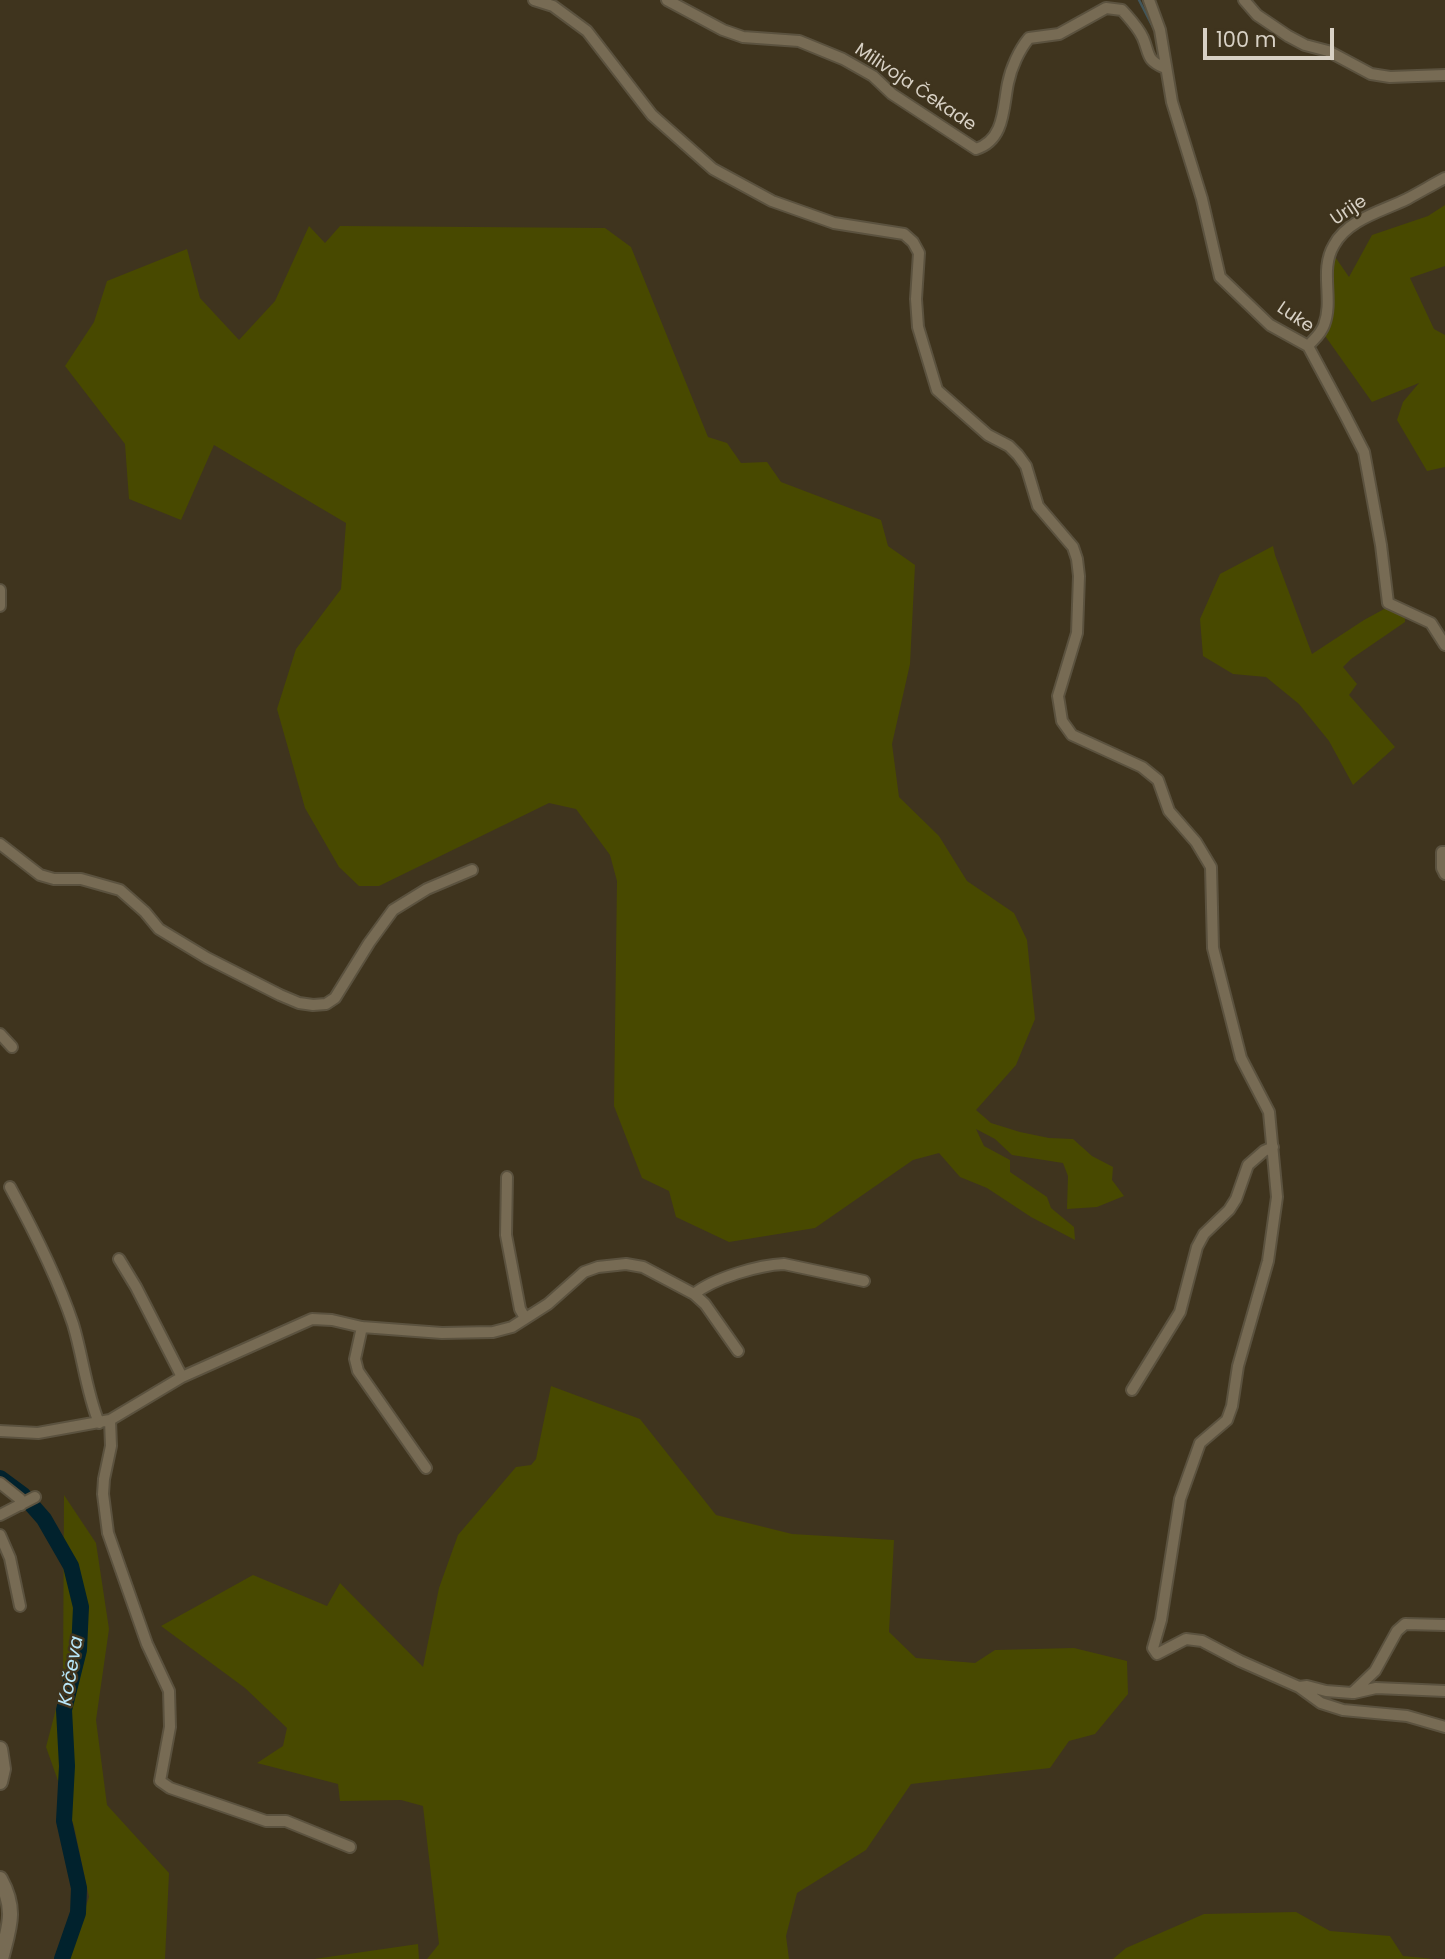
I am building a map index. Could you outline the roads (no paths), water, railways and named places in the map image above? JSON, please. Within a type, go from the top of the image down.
[{"type":"main road","points":[[0,1749],[3,1769],[0,1782]]},
{"type":"main road","points":[[0,1879],[11,1905],[9,1928],[1,1959]]},
{"type":"street","points":[[534,0],[553,6],[587,31],[652,115],[713,169],[772,201],[834,223],[904,234],[913,242],[919,253],[916,299],[918,327],[937,390],[988,435],[1009,446],[1018,455],[1026,466],[1038,506],[1073,547],[1077,559],[1077,634],[1058,696],[1062,721],[1072,735],[1142,767],[1158,780],[1169,811],[1196,842],[1211,867],[1213,948],[1241,1058],[1269,1112],[1277,1197],[1268,1261],[1238,1366],[1232,1406],[1227,1420],[1200,1443],[1180,1499],[1161,1620],[1153,1647],[1157,1654],[1186,1639],[1202,1641],[1299,1687],[1321,1703],[1343,1710],[1407,1716],[1445,1727]]},
{"type":"street","name":"Milivoja Čekade","points":[[667,0],[723,30],[743,37],[799,41],[843,59],[873,76],[892,94],[976,149],[983,147],[999,129],[1008,81],[1016,58],[1029,38],[1059,34],[1106,8],[1122,10],[1142,37],[1148,56],[1155,64],[1165,68]]},
{"type":"street","name":"Luke","points":[[1149,0],[1160,30],[1172,102],[1202,199],[1220,276],[1270,325],[1308,346],[1364,452],[1381,545],[1388,603],[1431,623],[1445,645]]},
{"type":"street","points":[[1244,0],[1257,15],[1288,36],[1305,45],[1328,51],[1371,74],[1390,78],[1445,75]]},
{"type":"street","name":"Urije","points":[[1308,346],[1320,334],[1324,325],[1327,312],[1326,267],[1335,242],[1364,218],[1445,178]]},
{"type":"street","points":[[0,590],[0,606]]},
{"type":"street","points":[[0,844],[40,875],[54,879],[81,879],[120,890],[145,912],[159,929],[207,958],[290,999],[313,1005],[326,1004],[335,998],[393,910],[427,889],[472,870]]},
{"type":"street","points":[[1445,852],[1442,852],[1442,868],[1445,874]]},
{"type":"street","points":[[0,1034],[12,1047]]},
{"type":"street","points":[[1132,1390],[1180,1312],[1197,1247],[1204,1234],[1229,1210],[1236,1199],[1248,1165],[1273,1147]]},
{"type":"street","points":[[507,1177],[506,1235],[520,1309],[525,1318]]},
{"type":"street","points":[[10,1187],[39,1241],[63,1298],[73,1326],[92,1405],[104,1421],[111,1446],[103,1494],[103,1509],[110,1540],[147,1644],[169,1691],[170,1727],[160,1776],[162,1784],[266,1821],[286,1821],[350,1847]]},
{"type":"street","points":[[119,1258],[182,1377]]},
{"type":"street","points":[[0,1431],[38,1433],[104,1421],[182,1377],[312,1319],[332,1320],[362,1327],[469,1333],[503,1329],[548,1304],[584,1272],[598,1267],[626,1264],[643,1267],[694,1294],[705,1304],[738,1351]]},
{"type":"street","points":[[694,1294],[721,1281],[771,1265],[784,1264],[864,1281]]},
{"type":"street","points":[[362,1327],[355,1359],[358,1371],[426,1468]]},
{"type":"street","points":[[0,1483],[19,1499],[28,1501],[0,1515]]},
{"type":"street","points":[[0,1535],[10,1558],[20,1606]]},
{"type":"street","points":[[1352,1693],[1375,1671],[1397,1631],[1405,1624],[1445,1625]]},
{"type":"street","points":[[1299,1687],[1352,1693],[1376,1688],[1445,1691]]},
{"type":"waterway","points":[[1139,0],[1156,33]]},
{"type":"waterway","name":"Kočeva","points":[[0,1478],[23,1495],[44,1519],[71,1566],[81,1607],[79,1650],[64,1710],[67,1766],[64,1821],[79,1888],[78,1913],[62,1959]]}]
